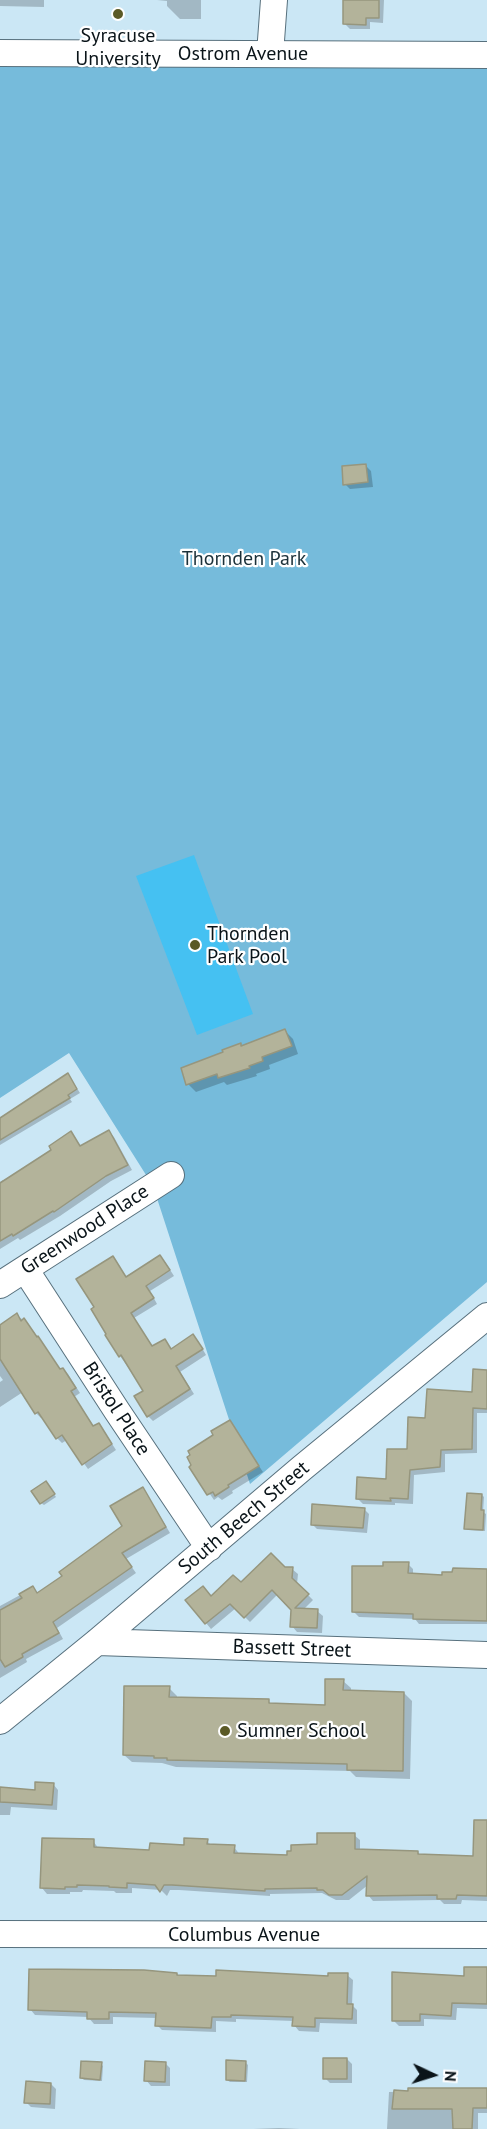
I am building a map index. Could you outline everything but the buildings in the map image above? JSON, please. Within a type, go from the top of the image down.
[{"type":"street","points":[[270,54],[274,0]]},
{"type":"street","name":"Ostrom Avenue","points":[[0,53],[487,55]]},
{"type":"street","name":"Greenwood Place","points":[[0,1285],[171,1174]]},
{"type":"street","name":"Bristol Place","points":[[25,1269],[209,1548]]},
{"type":"street","name":"South Beech Street","points":[[0,1720],[97,1642],[487,1316]]},
{"type":"street","name":"Bassett Street","points":[[97,1642],[487,1655]]},
{"type":"street","name":"Columbus Avenue","points":[[0,1934],[487,1935]]},
{"type":"green space","name":"Thornden Park","points":[[0,65],[487,66],[487,1282],[250,1484],[153,1186],[69,1053],[0,1098]]},
{"type":"shaded area","name":"Thornden Park Pool","points":[[194,855],[253,1014],[197,1035],[136,876]]},
{"type":"place","name":"Syracuse University","points":[[118,14]]},
{"type":"place","name":"Thornden Park Pool","points":[[195,945]]},
{"type":"place","name":"Sumner School","points":[[225,1731]]}]
